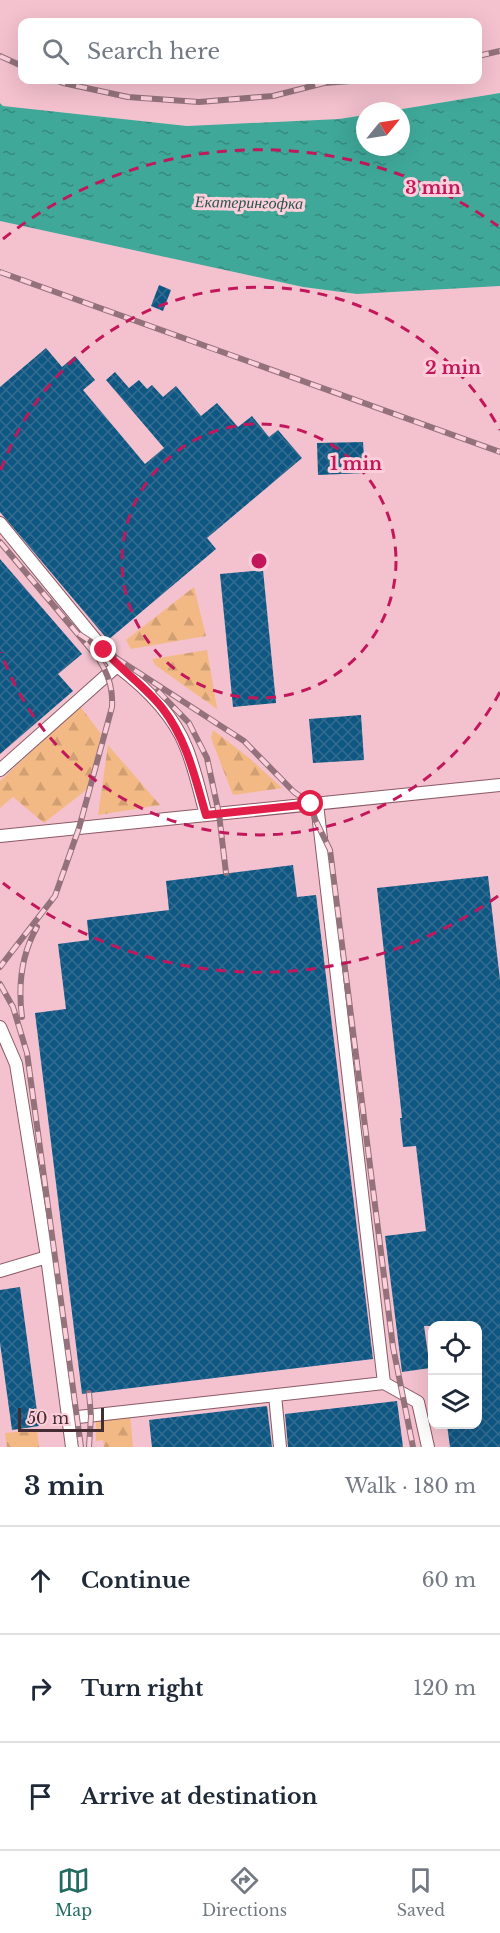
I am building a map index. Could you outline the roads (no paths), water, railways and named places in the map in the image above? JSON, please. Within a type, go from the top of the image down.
[{"type":"lane","points":[[0,524],[117,666],[135,679],[162,707],[177,728],[186,748],[206,815]]},
{"type":"lane","points":[[0,770],[117,666]]},
{"type":"lane","points":[[0,836],[500,785]]},
{"type":"lane","points":[[317,804],[384,1383]]},
{"type":"lane","points":[[0,1027],[16,1064],[47,1257],[72,1447]]},
{"type":"lane","points":[[0,1271],[47,1257]]},
{"type":"lane","points":[[69,1418],[384,1383],[418,1402],[428,1447]]},
{"type":"lane","points":[[275,1395],[280,1447]]},
{"type":"water","name":"Екатерингофка","points":[[500,93],[500,286],[357,294],[303,287],[0,221],[0,103],[3,106],[187,126],[356,116],[356,156],[410,156],[410,108]]},
{"type":"railway","points":[[482,55],[500,51]]},
{"type":"railway","points":[[0,56],[18,64]]},
{"type":"railway","points":[[68,84],[128,97],[199,102],[273,96],[320,84]]},
{"type":"railway","points":[[0,272],[500,452]]},
{"type":"railway","points":[[0,542],[98,658],[105,670],[112,693],[112,707],[79,828],[55,896],[0,967]]},
{"type":"railway","points":[[79,634],[244,741],[294,792],[311,804],[315,819],[330,850],[393,1347],[413,1447]]},
{"type":"railway","points":[[158,691],[189,723],[207,758],[219,814],[226,873]]},
{"type":"railway","points":[[22,1017],[20,994],[22,971],[27,949],[37,927]]},
{"type":"railway","points":[[0,984],[13,1007],[27,1053],[81,1447]]},
{"type":"railway","points":[[89,1393],[91,1416],[89,1447]]}]
